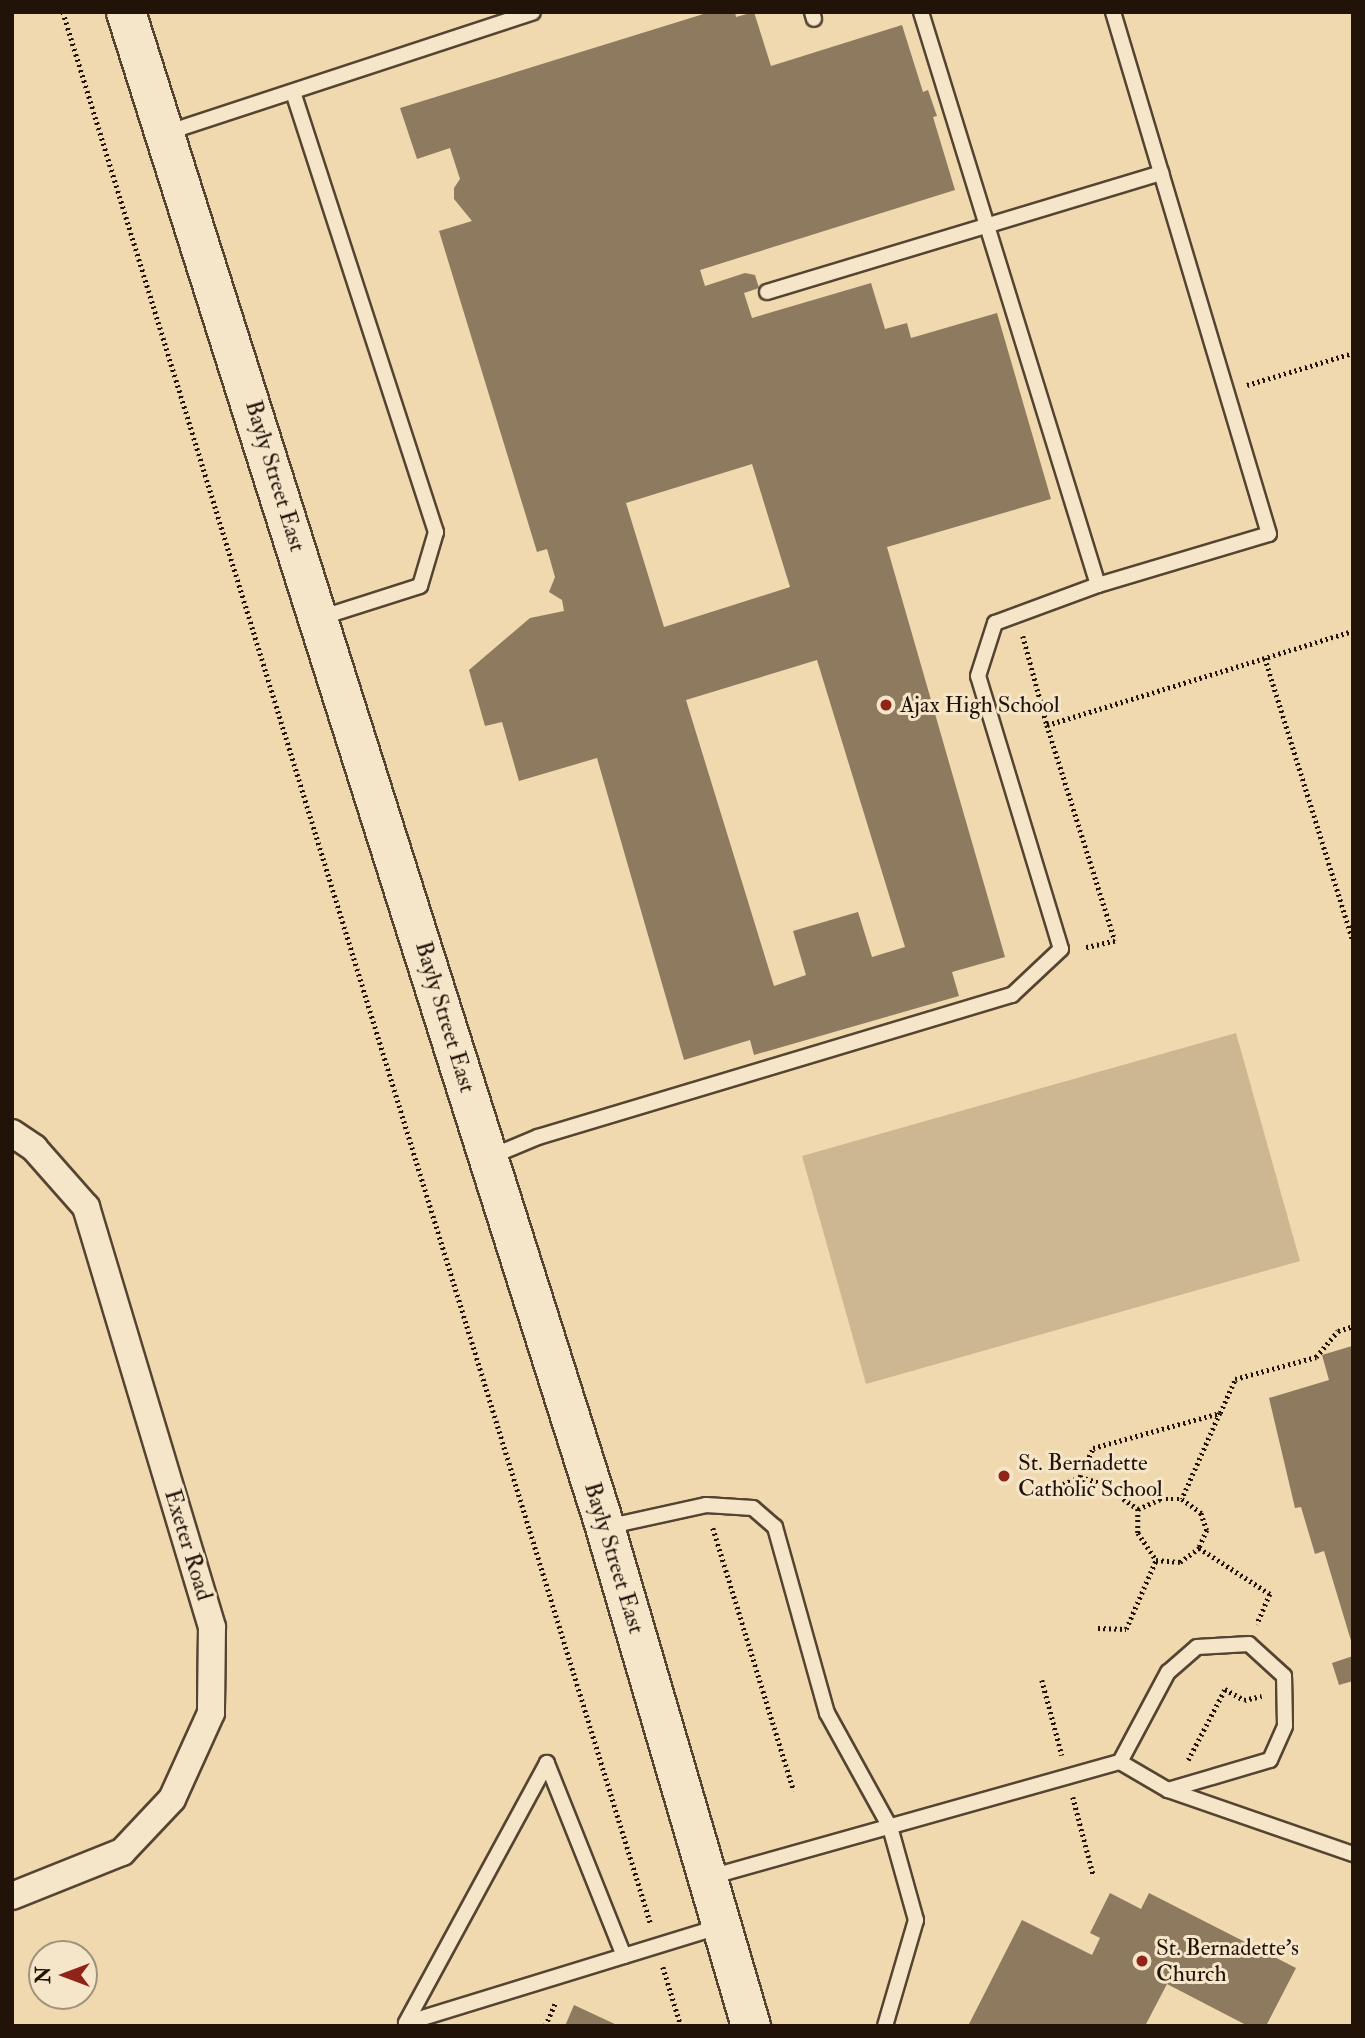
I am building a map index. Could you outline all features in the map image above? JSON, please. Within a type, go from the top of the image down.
[{"type":"main road","name":"Bayly Street East","points":[[126,12],[605,1527],[751,2026]]},
{"type":"street","name":"Exeter Road","points":[[12,1133],[34,1148],[86,1207],[212,1627],[211,1713],[172,1799],[122,1852],[12,1896]]},
{"type":"lane","points":[[166,133],[533,12]]},
{"type":"lane","points":[[921,12],[1098,585]]},
{"type":"lane","points":[[489,1157],[538,1137],[1012,995],[1060,948],[978,676],[995,623],[1098,585],[1269,534],[1114,12]]},
{"type":"lane","points":[[293,92],[436,531],[420,586],[319,619]]},
{"type":"lane","points":[[767,292],[1161,173]]},
{"type":"lane","points":[[605,1527],[706,1505],[753,1508],[775,1527],[827,1713],[890,1826],[916,1920],[885,2026]]},
{"type":"lane","points":[[1120,1762],[1168,1672],[1197,1647],[1248,1644],[1284,1676],[1285,1726],[1270,1760],[1170,1790]]},
{"type":"lane","points":[[708,1878],[1120,1762],[1170,1790],[1353,1854]]},
{"type":"lane","points":[[404,2025],[547,1763],[624,1956]]},
{"type":"lane","points":[[404,2025],[722,1926]]},
{"type":"path","points":[[63,12],[681,2026]]},
{"type":"path","points":[[1226,391],[1353,352]]},
{"type":"path","points":[[1047,725],[1353,631]]},
{"type":"path","points":[[1034,632],[1022,636],[1115,941],[1068,953],[1060,948]]},
{"type":"path","points":[[1265,658],[1353,940]]},
{"type":"path","points":[[1182,1499],[1235,1379],[1316,1357],[1338,1331],[1353,1326]]},
{"type":"path","points":[[1080,1477],[1093,1448],[1220,1413]]},
{"type":"path","points":[[1063,1483],[1080,1477],[1101,1483],[1138,1509]]},
{"type":"path","points":[[1138,1509],[1160,1499],[1182,1499],[1201,1513],[1207,1530],[1199,1548],[1180,1562],[1156,1560]]},
{"type":"path","points":[[706,1505],[794,1791]]},
{"type":"path","points":[[1138,1509],[1138,1533],[1156,1560]]},
{"type":"path","points":[[1199,1548],[1270,1594],[1248,1644]]},
{"type":"path","points":[[1098,1628],[1126,1629],[1156,1560]]},
{"type":"path","points":[[1170,1790],[1225,1689],[1244,1700],[1285,1690]]},
{"type":"shaded area","points":[[1236,1033],[1300,1261],[866,1384],[802,1156]]},
{"type":"building","points":[[710,12],[735,12],[736,17],[754,12],[771,66],[902,25],[923,92],[928,90],[937,116],[933,117],[955,190],[700,270],[705,286],[745,273],[755,275],[759,288],[744,293],[752,318],[871,283],[885,329],[907,323],[911,338],[997,313],[1051,499],[887,547],[1005,957],[952,972],[959,996],[754,1055],[750,1040],[684,1060],[597,758],[519,781],[502,722],[485,726],[469,670],[530,618],[564,611],[562,600],[549,592],[555,577],[547,549],[537,552],[439,231],[472,221],[454,199],[454,188],[460,179],[450,148],[417,159],[400,108]],"holes":[[[752,464],[790,587],[664,627],[626,503]],[[817,660],[905,947],[872,957],[858,912],[793,931],[806,975],[774,986],[686,700]]]},
{"type":"building","points":[[1352,1346],[1352,1644],[1324,1551],[1315,1554],[1301,1507],[1295,1508],[1269,1398],[1329,1380],[1322,1355]]},
{"type":"building","points":[[1353,1656],[1353,1681],[1339,1685],[1332,1663]]},
{"type":"building","name":"St. Bernadette's Church","points":[[1110,1893],[1141,1909],[1149,1893],[1296,1968],[1266,2026],[1248,2026],[1167,1984],[1145,2026],[968,2026],[1022,1920],[1092,1955],[1100,1938],[1090,1933]]},
{"type":"building","points":[[574,2005],[619,2026],[565,2026]]},
{"type":"place","name":"Ajax High School","points":[[886,705]]},
{"type":"place","name":"St. Bernadette Catholic School","points":[[1004,1476]]},
{"type":"place","name":"St. Bernadette's Church","points":[[1142,1961]]}]
